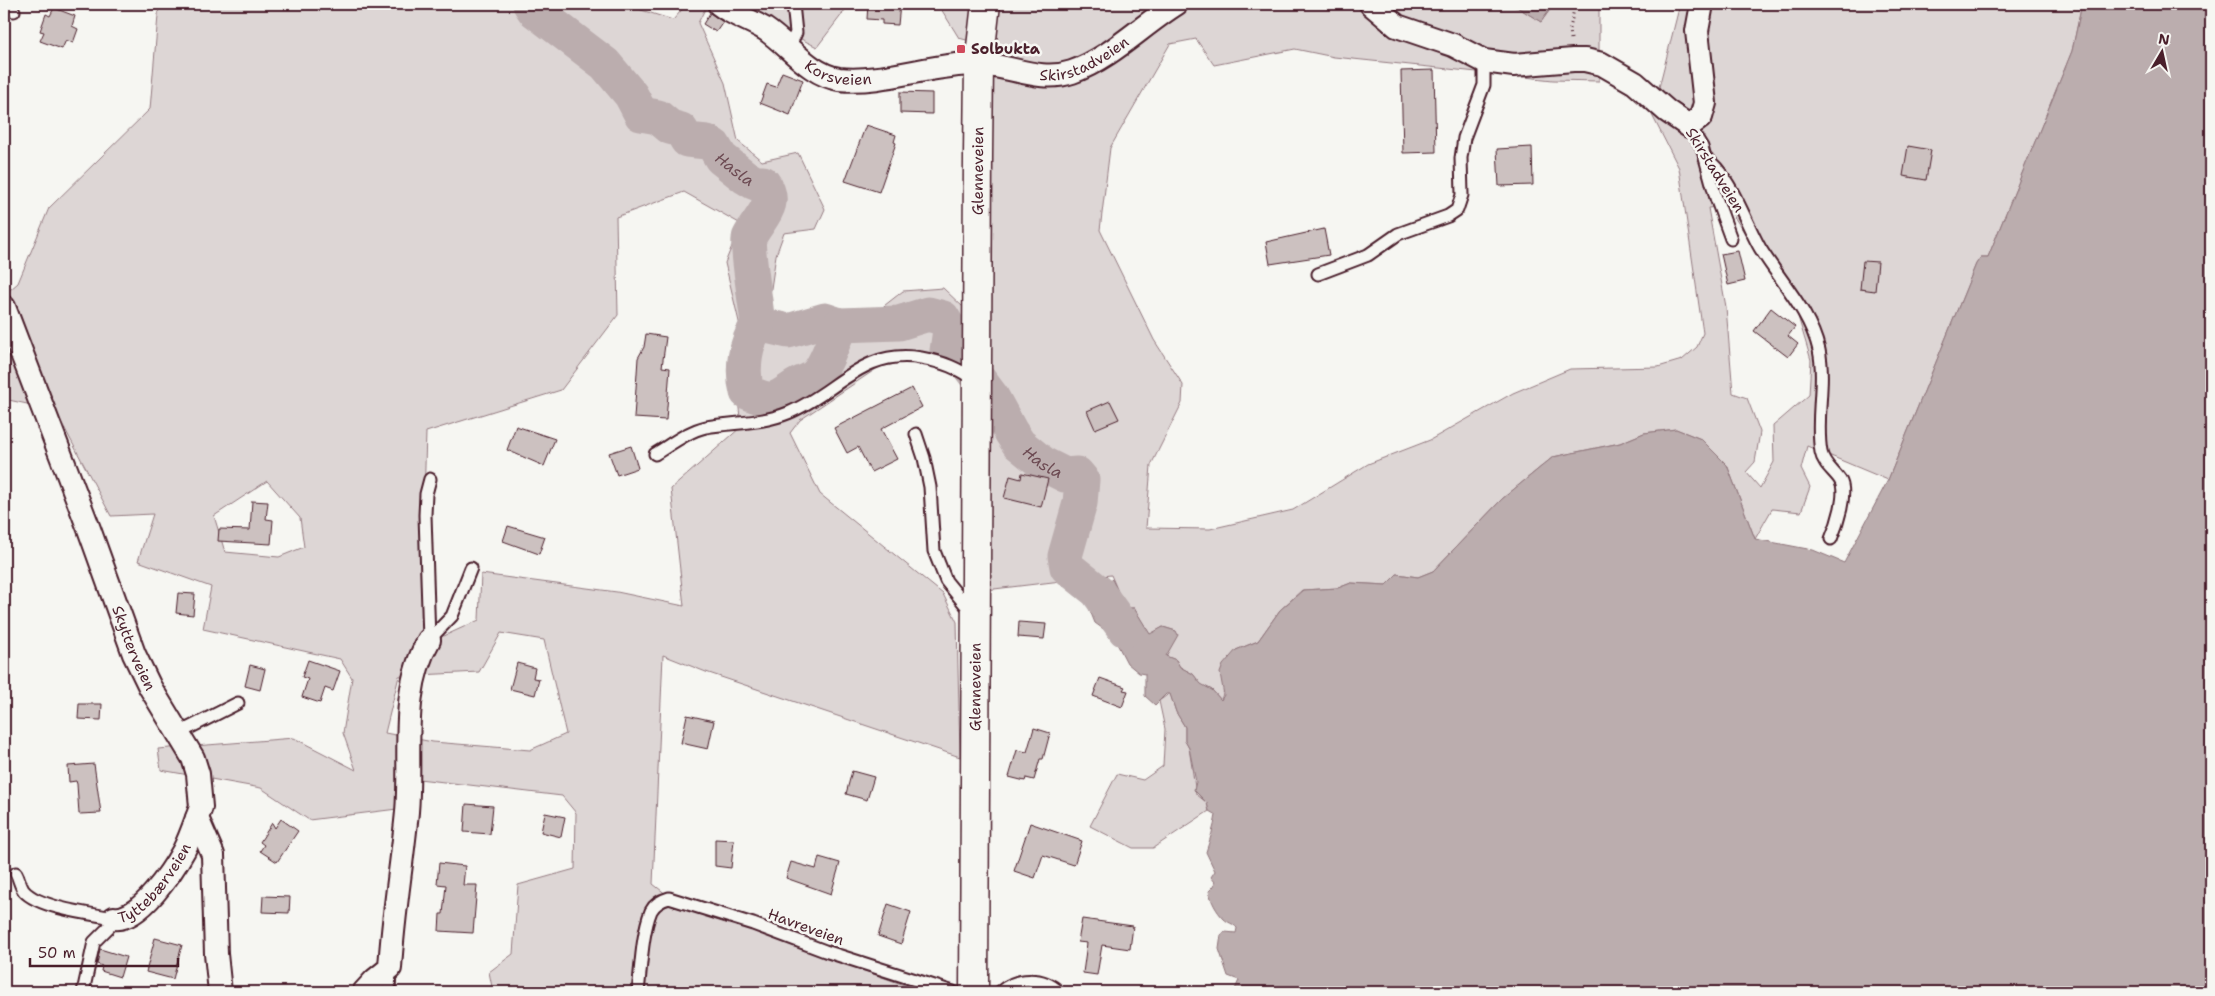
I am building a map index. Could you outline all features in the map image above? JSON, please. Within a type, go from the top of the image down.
[{"type":"main road","name":"Glenneveien","points":[[974,992],[979,64],[986,4]]},
{"type":"street","name":"Korsveien","points":[[718,4],[764,29],[789,47],[810,67],[839,79],[863,78],[979,64]]},
{"type":"street","name":"Skirstadveien","points":[[979,64],[1046,76],[1070,72],[1106,55],[1176,4]]},
{"type":"street","name":"Skirstadveien","points":[[1371,4],[1397,26],[1453,45],[1484,61],[1525,65],[1572,60],[1597,62],[1635,83],[1667,111],[1689,126]]},
{"type":"street","points":[[1689,126],[1701,117],[1705,103],[1697,31],[1702,4]]},
{"type":"street","name":"Skytterveien","points":[[4,307],[89,529],[134,654],[150,687],[193,758],[198,774],[201,807],[198,818],[213,855],[216,954],[220,992]]},
{"type":"street","points":[[364,992],[390,968],[407,810],[411,697],[419,661],[429,640]]},
{"type":"street","name":"Tyttebærveien","points":[[114,918],[120,919],[142,908],[184,851],[198,818]]},
{"type":"lane","points":[[789,47],[796,33],[793,4]]},
{"type":"lane","points":[[1318,274],[1368,255],[1398,234],[1448,216],[1457,210],[1462,195],[1461,158],[1464,138],[1484,85],[1484,61]]},
{"type":"lane","name":"Skirstadveien","points":[[1689,126],[1698,138],[1705,158],[1718,170],[1736,199],[1760,247],[1808,320],[1818,347],[1821,370],[1819,427],[1821,453],[1827,465],[1841,482],[1844,493],[1836,528],[1831,539]]},
{"type":"lane","points":[[1705,158],[1716,198],[1731,239]]},
{"type":"lane","points":[[655,454],[704,428],[760,422],[789,413],[877,360],[903,355],[939,361],[955,367],[977,382]]},
{"type":"lane","points":[[916,434],[924,458],[930,487],[934,551],[946,581],[968,608],[976,606]]},
{"type":"lane","points":[[429,640],[425,515],[426,494],[430,478]]},
{"type":"lane","points":[[429,640],[452,616],[471,568]]},
{"type":"lane","points":[[179,733],[238,703]]},
{"type":"lane","points":[[16,873],[24,890],[35,899],[59,907],[114,918]]},
{"type":"lane","name":"Havreveien","points":[[638,992],[646,932],[652,910],[660,900],[670,898],[681,900],[825,951],[953,992]]},
{"type":"lane","name":"Tyttebærveien","points":[[83,992],[90,950],[94,942],[111,925],[114,918]]},
{"type":"lane","points":[[389,992],[390,968]]},
{"type":"lane","points":[[1000,992],[1008,985],[1032,980],[1048,984],[1059,992]]},
{"type":"path","points":[[1572,60],[1570,29],[1574,4]]},
{"type":"shaded area","points":[[159,4],[585,4],[638,9],[673,20],[687,4],[731,4],[705,9],[698,23],[725,83],[738,141],[762,161],[798,153],[825,209],[816,229],[784,233],[776,255],[767,315],[790,320],[880,309],[903,291],[943,288],[964,308],[963,360],[924,359],[879,367],[800,420],[790,433],[820,494],[943,594],[957,622],[960,757],[706,672],[663,655],[653,884],[680,905],[924,992],[493,992],[489,972],[513,954],[518,885],[575,869],[576,813],[562,796],[402,777],[397,809],[309,820],[261,788],[161,770],[158,749],[294,738],[356,770],[343,733],[352,678],[340,659],[203,629],[211,587],[138,561],[153,514],[111,516],[55,410],[4,399],[4,295],[18,283],[49,208],[150,109]],"holes":[[[684,192],[741,224],[725,263],[740,326],[738,399],[741,427],[671,489],[684,606],[617,592],[481,574],[479,620],[444,636],[423,623],[422,570],[426,432],[561,390],[618,315],[616,217]],[[267,481],[300,518],[304,547],[279,557],[225,552],[214,516]],[[501,633],[544,640],[566,734],[530,750],[433,742],[385,733],[399,676],[479,672]]]},
{"type":"shaded area","points":[[731,4],[848,4],[817,47]]},
{"type":"shaded area","points":[[938,4],[1498,4],[1517,7],[1541,22],[1554,4],[1599,4],[1599,81],[1553,80],[1334,57],[1295,49],[1214,65],[1196,39],[1170,44],[1110,148],[1100,230],[1154,340],[1183,385],[1182,403],[1151,465],[1146,528],[1210,529],[1293,510],[1368,464],[1430,440],[1513,393],[1570,369],[1658,367],[1682,360],[1697,347],[1703,333],[1679,168],[1652,115],[1680,4],[2082,4],[2072,51],[1988,257],[1981,257],[1976,264],[1888,480],[1807,446],[1801,469],[1810,487],[1801,512],[1772,509],[1755,539],[1727,465],[1701,439],[1676,429],[1644,433],[1620,443],[1553,457],[1502,499],[1433,571],[1418,577],[1397,574],[1386,585],[1351,583],[1338,588],[1302,590],[1280,610],[1258,641],[1236,650],[1221,700],[1212,690],[1201,685],[1193,674],[1180,667],[1176,660],[1165,656],[1176,631],[1163,627],[1150,635],[1134,608],[1125,608],[1111,575],[986,590],[993,62],[988,46],[959,38]],"holes":[[[1727,206],[1797,313],[1811,360],[1809,395],[1773,426],[1774,462],[1760,488],[1746,472],[1755,462],[1760,432],[1747,398],[1733,393],[1726,307],[1708,208]]]},
{"type":"shaded area","points":[[1498,4],[1554,4],[1541,22],[1517,7]]},
{"type":"shaded area","points":[[2082,4],[2211,4],[2211,992],[1234,992],[1239,980],[1228,976],[1219,949],[1221,935],[1225,932],[1236,933],[1237,928],[1219,913],[1209,891],[1214,886],[1215,882],[1211,877],[1215,871],[1206,852],[1216,815],[1209,811],[1207,803],[1194,790],[1196,782],[1189,748],[1185,741],[1185,727],[1176,712],[1170,694],[1166,694],[1155,705],[1145,696],[1145,674],[1139,673],[1127,663],[1113,636],[1095,623],[1089,608],[1097,591],[1112,579],[1125,608],[1134,608],[1150,634],[1163,627],[1176,631],[1178,635],[1166,656],[1176,660],[1180,667],[1193,674],[1201,684],[1212,690],[1221,700],[1224,695],[1220,673],[1223,665],[1236,650],[1258,641],[1280,610],[1303,590],[1338,588],[1351,583],[1386,585],[1397,574],[1418,577],[1433,571],[1502,499],[1553,457],[1620,443],[1644,433],[1676,429],[1701,439],[1727,465],[1755,539],[1813,550],[1844,563],[1888,480],[1976,264],[1981,257],[1988,257],[2072,51]]},
{"type":"shaded area","points":[[1170,693],[1176,712],[1185,727],[1185,741],[1189,748],[1196,794],[1207,803],[1209,811],[1153,848],[1133,848],[1090,826],[1117,774],[1143,780],[1163,766],[1165,729],[1159,701]]},
{"type":"building","points":[[868,4],[900,4],[898,25],[882,24],[882,20],[867,19]]},
{"type":"building","points":[[54,8],[75,16],[72,26],[78,29],[73,43],[66,40],[62,49],[40,41],[44,32],[40,31],[46,14],[50,16]]},
{"type":"building","points":[[710,13],[723,22],[716,32],[703,24]]},
{"type":"building","points":[[1434,70],[1436,152],[1403,153],[1401,71]]},
{"type":"building","points":[[782,72],[803,80],[790,115],[760,103],[767,84],[776,87]]},
{"type":"building","points":[[900,92],[932,93],[932,114],[900,113]]},
{"type":"building","points":[[866,125],[896,135],[894,142],[896,143],[879,192],[845,181]]},
{"type":"building","points":[[1908,146],[1931,150],[1926,180],[1903,176]]},
{"type":"building","points":[[1532,147],[1533,185],[1499,186],[1497,149]]},
{"type":"building","points":[[1324,229],[1329,255],[1270,264],[1266,242]]},
{"type":"building","points":[[1738,251],[1745,281],[1728,285],[1721,254]]},
{"type":"building","points":[[1863,261],[1878,262],[1875,291],[1860,289]]},
{"type":"building","points":[[1771,308],[1795,327],[1788,336],[1798,344],[1788,357],[1754,331]]},
{"type":"building","points":[[646,334],[666,337],[662,367],[670,368],[666,420],[634,418],[638,358],[644,347]]},
{"type":"building","points":[[912,388],[922,407],[881,429],[897,459],[871,472],[858,447],[847,453],[834,428]]},
{"type":"building","points":[[1110,401],[1119,419],[1095,429],[1087,411]]},
{"type":"building","points":[[516,426],[555,439],[544,466],[507,450]]},
{"type":"building","points":[[631,446],[638,468],[617,475],[609,453]]},
{"type":"building","points":[[1022,473],[1048,479],[1041,507],[1004,498],[1010,476],[1021,479]]},
{"type":"building","points":[[252,501],[268,502],[266,519],[273,520],[271,544],[218,541],[219,529],[250,530]]},
{"type":"building","points":[[508,526],[545,537],[539,554],[503,541]]},
{"type":"building","points":[[178,593],[195,594],[193,615],[176,613]]},
{"type":"building","points":[[1019,622],[1046,624],[1044,639],[1018,637]]},
{"type":"building","points":[[308,660],[340,671],[333,691],[325,688],[320,703],[302,697],[308,679],[302,677]]},
{"type":"building","points":[[517,663],[535,668],[533,678],[539,679],[535,695],[510,689]]},
{"type":"building","points":[[250,665],[265,669],[260,690],[245,686]]},
{"type":"building","points":[[1100,678],[1125,687],[1123,690],[1128,691],[1122,707],[1093,696]]},
{"type":"building","points":[[79,704],[102,704],[101,720],[78,719]]},
{"type":"building","points":[[687,715],[714,721],[708,749],[681,743]]},
{"type":"building","points":[[1034,728],[1050,733],[1043,759],[1040,759],[1034,780],[1026,778],[1025,781],[1009,777],[1017,750],[1027,752]]},
{"type":"building","points":[[94,764],[101,813],[79,814],[77,784],[76,781],[69,782],[68,766]]},
{"type":"building","points":[[852,771],[874,777],[867,800],[846,794]]},
{"type":"building","points":[[466,804],[493,806],[490,834],[464,832]]},
{"type":"building","points":[[545,813],[565,817],[561,837],[541,832]]},
{"type":"building","points":[[281,819],[298,831],[277,862],[260,851],[264,845],[260,842],[272,823],[275,828]]},
{"type":"building","points":[[1030,823],[1082,841],[1074,865],[1043,855],[1035,878],[1014,871]]},
{"type":"building","points":[[715,839],[734,840],[731,868],[715,866]]},
{"type":"building","points":[[819,857],[840,863],[831,894],[786,878],[791,862],[816,869]]},
{"type":"building","points":[[439,863],[465,866],[463,885],[477,885],[473,933],[439,931],[440,914],[443,914],[446,885],[437,884]]},
{"type":"building","points":[[263,896],[290,897],[289,913],[262,912]]},
{"type":"building","points":[[888,904],[911,912],[901,944],[878,936]]},
{"type":"building","points":[[1082,919],[1133,926],[1130,949],[1102,945],[1097,975],[1083,973],[1087,943],[1078,942]]},
{"type":"building","points":[[155,938],[182,945],[173,979],[146,972]]},
{"type":"building","points":[[100,949],[126,957],[120,977],[101,971],[102,966],[97,964]]},
{"type":"waterway","name":"Hasla","points":[[530,4],[534,10],[605,64],[631,95],[641,114],[658,117],[670,127],[681,130],[687,140],[707,142],[714,146],[721,158],[745,177],[755,183],[763,183],[768,191],[768,205],[748,243],[758,324],[788,331],[825,320],[840,325],[899,323],[928,314],[943,318],[950,330],[947,351],[961,356],[992,397],[1019,444],[1045,465],[1065,475],[1077,474],[1082,480],[1080,503],[1065,556],[1067,567],[1097,591],[1125,630]]},
{"type":"waterway","name":"Hasla","points":[[758,324],[750,340],[745,357],[745,383],[747,392],[769,399],[778,397],[814,377],[826,360],[840,325]]},
{"type":"place","name":"Solbukta","points":[[961,49]]}]
